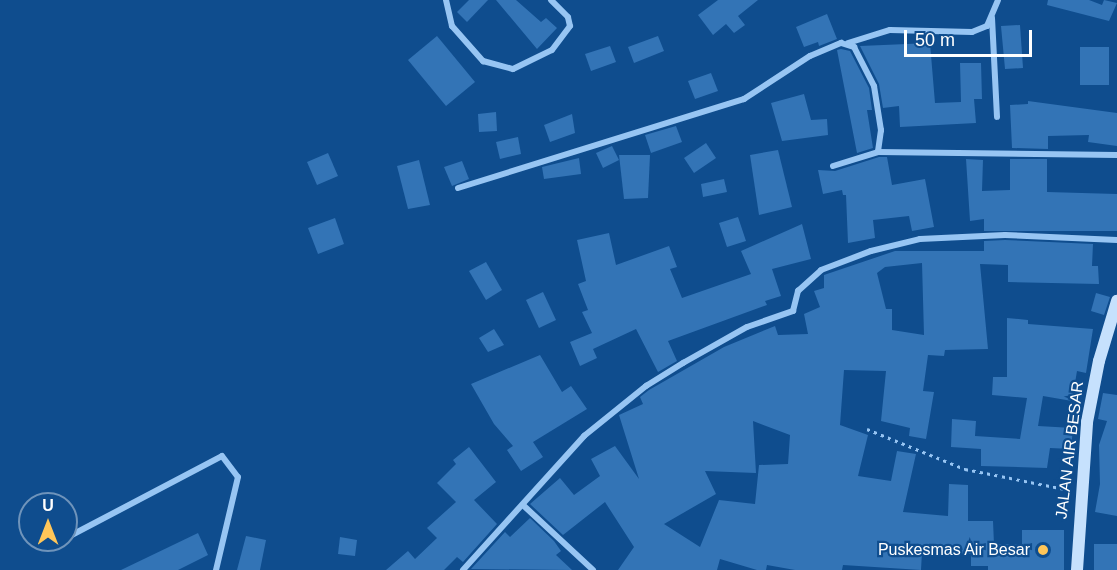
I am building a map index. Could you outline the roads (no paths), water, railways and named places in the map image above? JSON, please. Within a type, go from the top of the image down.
[{"type":"street","points":[[446,0],[452,26],[483,62],[513,69],[552,50],[570,26],[568,17],[551,0]]},
{"type":"street","points":[[458,188],[744,99],[810,56],[890,30],[972,32],[987,26],[998,0]]},
{"type":"street","points":[[992,18],[997,117]]},
{"type":"street","points":[[848,43],[874,86],[881,130],[878,152]]},
{"type":"street","points":[[833,166],[878,152],[1117,155]]},
{"type":"street","points":[[463,570],[524,506],[584,436],[624,402],[747,327],[793,311],[798,291],[821,270],[871,251],[931,238],[1005,235],[1117,240]]},
{"type":"street","name":"JALAN AIR BESAR","points":[[1077,570],[1080,491],[1092,395],[1117,301]]},
{"type":"street","points":[[78,532],[222,456],[238,477],[216,568],[208,570]]},
{"type":"street","points":[[524,506],[593,570]]},
{"type":"place","name":"Puskesmas Air Besar","points":[[1043,550]]}]
